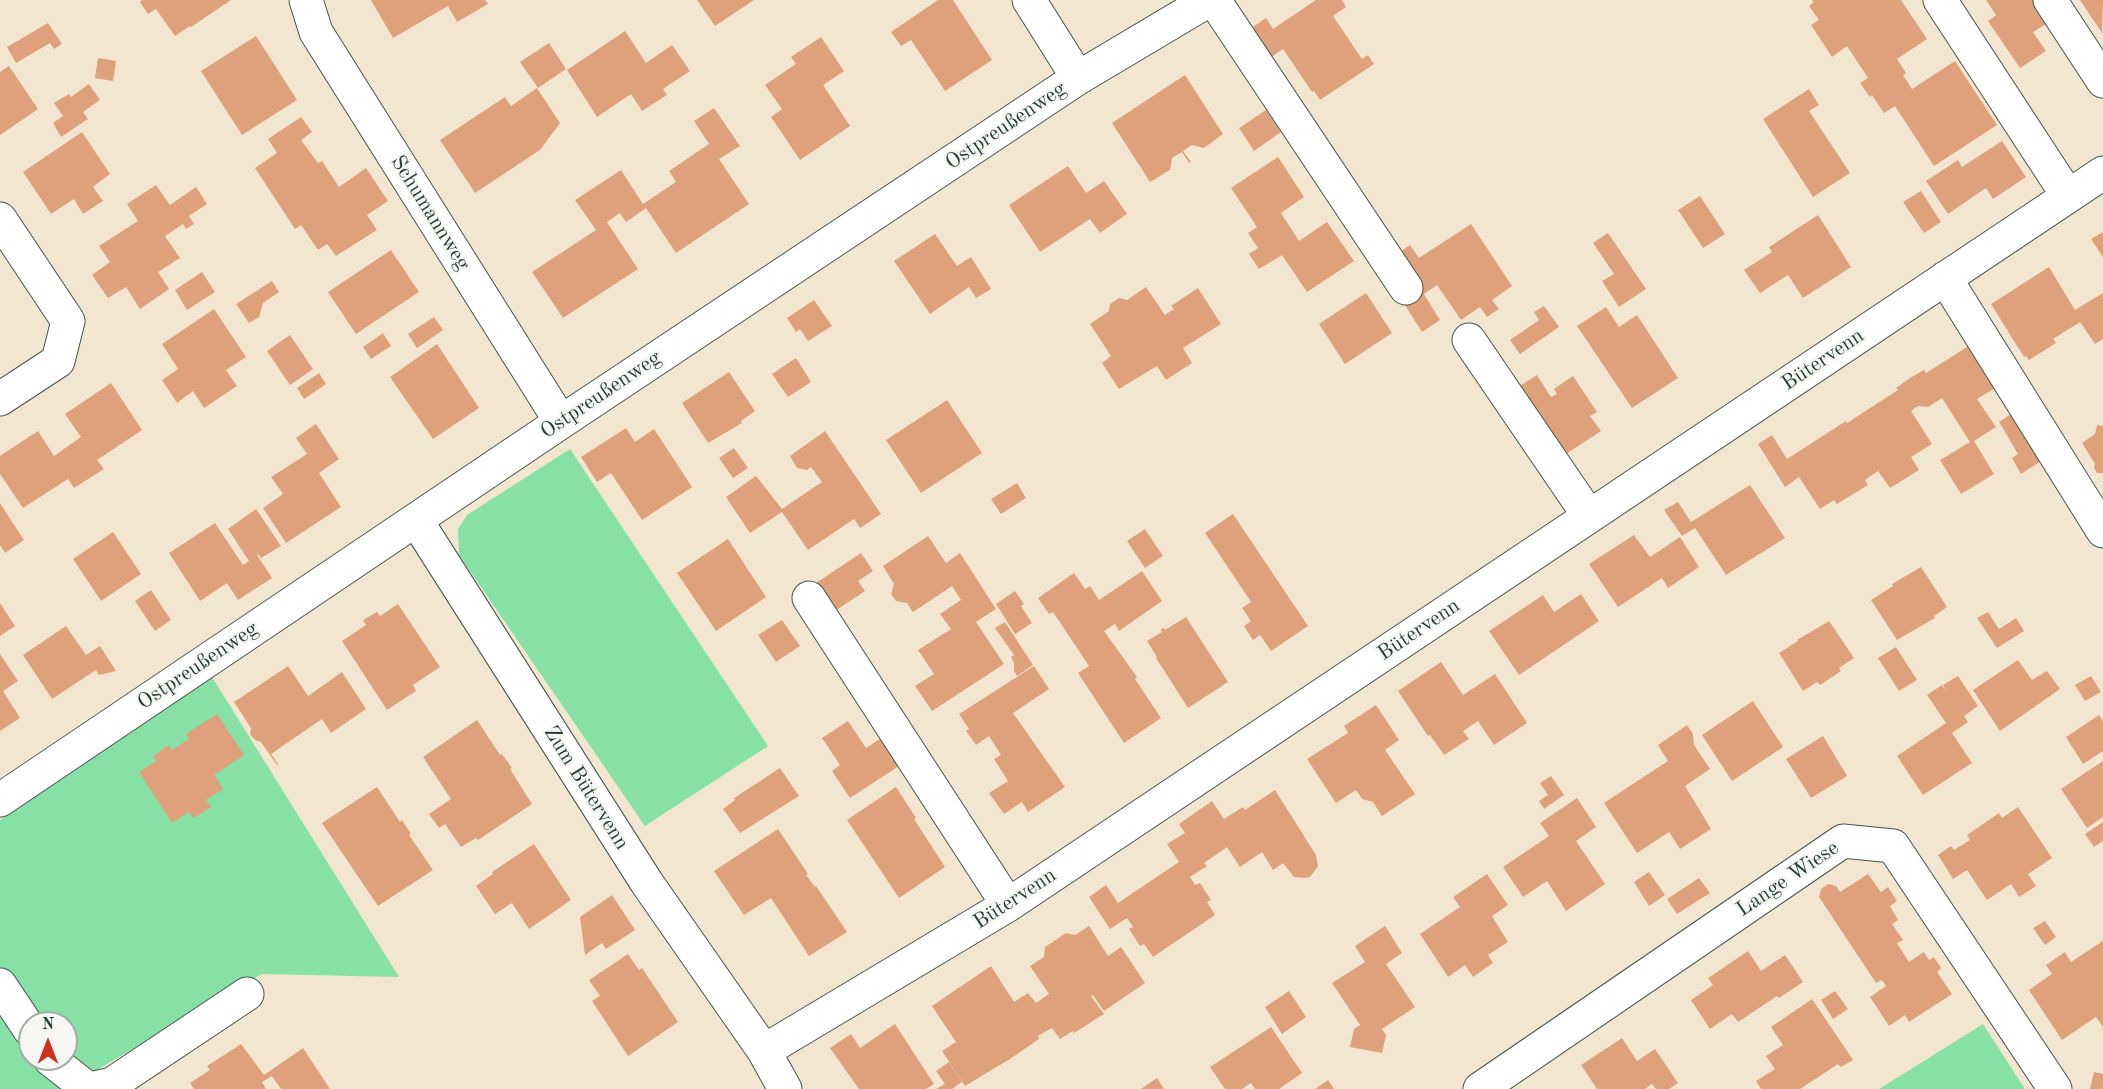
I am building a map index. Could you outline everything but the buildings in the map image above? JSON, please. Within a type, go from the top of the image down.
[{"type":"street","name":"Schumannweg","points":[[306,0],[316,32],[561,422]]},
{"type":"street","points":[[1029,0],[1078,78]]},
{"type":"street","name":"Ostpreußenweg","points":[[0,800],[561,422],[1078,78],[1209,0]]},
{"type":"street","points":[[1214,0],[1406,288]]},
{"type":"street","points":[[1940,0],[2068,196]]},
{"type":"street","points":[[2050,0],[2103,81]]},
{"type":"street","name":"Bütervenn","points":[[764,1052],[1008,905],[2103,173]]},
{"type":"street","points":[[0,219],[68,321],[58,361],[0,399]]},
{"type":"street","points":[[1945,278],[2103,531]]},
{"type":"street","points":[[1469,340],[1589,516]]},
{"type":"street","name":"Zum Bütervenn","points":[[416,520],[647,883],[764,1052]]},
{"type":"street","points":[[809,598],[1008,905]]},
{"type":"street","name":"Lange Wiese","points":[[1480,1089],[1843,841],[1893,846],[2055,1089]]},
{"type":"street","points":[[0,985],[18,1012]]},
{"type":"street","points":[[66,1071],[89,1089],[112,1084],[247,994]]},
{"type":"street","points":[[764,1052],[785,1089]]},
{"type":"green space","points":[[570,449],[768,746],[645,826],[459,555],[458,529],[467,515]]},
{"type":"green space","points":[[212,677],[399,977],[262,974],[64,1089],[0,1089],[0,820]]},
{"type":"green space","points":[[1983,1024],[2025,1089],[1879,1089]]}]
